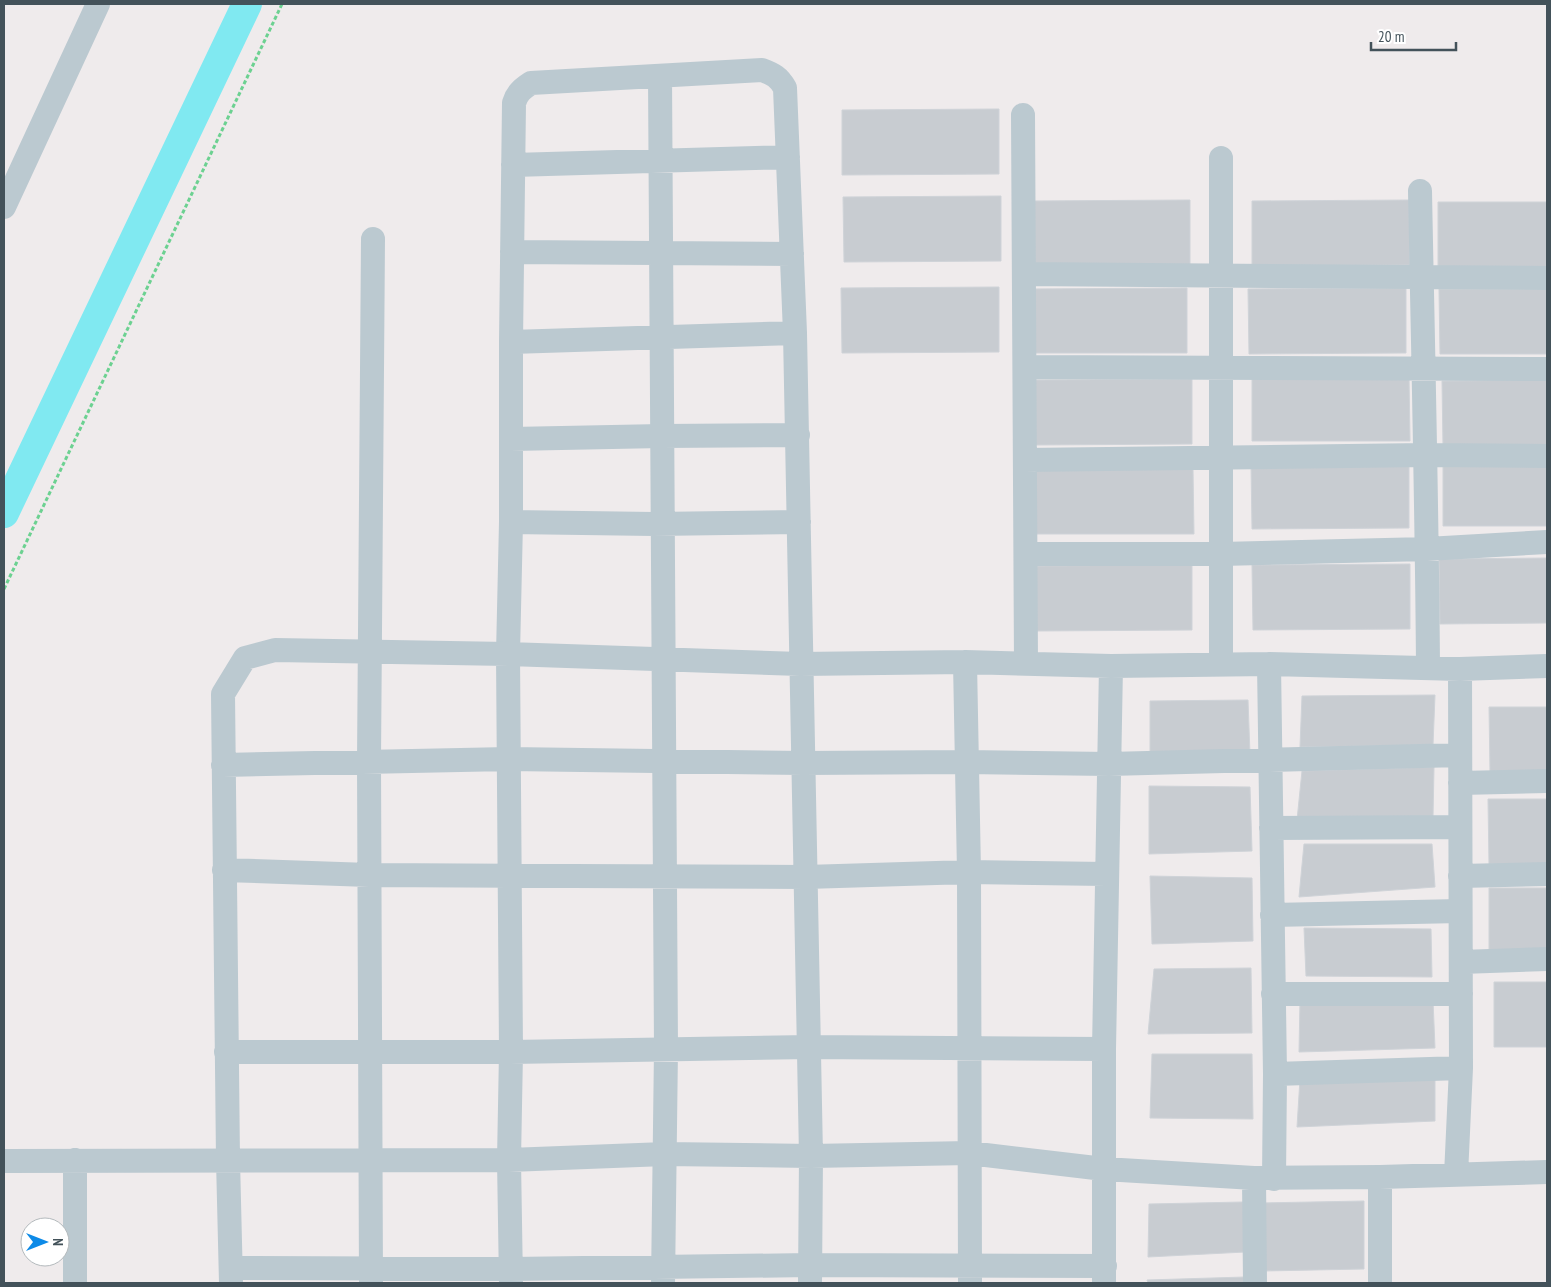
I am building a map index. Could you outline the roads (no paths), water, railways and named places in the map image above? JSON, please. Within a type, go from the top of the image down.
[{"type":"street","points":[[4,207],[98,4]]},
{"type":"street","points":[[511,1276],[508,654],[511,522],[514,103],[516,96],[521,90],[531,83],[762,70],[781,80],[785,88],[792,254],[798,435],[800,664],[811,1156],[809,1274]]},
{"type":"street","points":[[660,76],[666,876],[663,1275]]},
{"type":"street","points":[[1023,115],[1026,663]]},
{"type":"street","points":[[513,165],[788,157]]},
{"type":"street","points":[[1221,158],[1221,664]]},
{"type":"street","points":[[1420,191],[1426,455],[1428,668]]},
{"type":"street","points":[[371,1276],[369,1159],[369,761],[372,239]]},
{"type":"street","points":[[512,252],[792,254]]},
{"type":"street","points":[[1024,274],[1547,278]]},
{"type":"street","points":[[511,342],[795,334]]},
{"type":"street","points":[[1025,368],[1547,369]]},
{"type":"street","points":[[511,439],[798,435]]},
{"type":"street","points":[[1025,460],[1426,455],[1547,456]]},
{"type":"street","points":[[511,522],[662,524],[799,522]]},
{"type":"street","points":[[1026,554],[1221,554],[1427,549],[1547,542]]},
{"type":"street","points":[[1111,666],[1106,874],[1104,1275],[231,1276],[226,1052],[222,694],[245,658],[275,650],[508,654],[800,664],[965,662],[1111,666],[1269,664],[1460,669],[1547,666]]},
{"type":"street","points":[[965,662],[969,872],[970,1275]]},
{"type":"street","points":[[1255,1283],[1275,1074],[1269,664]]},
{"type":"street","points":[[1456,1175],[1461,1068],[1460,669]]},
{"type":"street","points":[[222,764],[509,759],[803,763],[967,762],[1109,764],[1460,754]]},
{"type":"street","points":[[1460,783],[1547,781]]},
{"type":"street","points":[[1271,828],[1460,827]]},
{"type":"street","points":[[224,870],[369,875],[509,874],[806,877],[969,872],[1106,874]]},
{"type":"street","points":[[1460,876],[1547,874]]},
{"type":"street","points":[[1272,915],[1460,911]]},
{"type":"street","points":[[1461,962],[1547,959]]},
{"type":"street","points":[[1273,994],[1461,994]]},
{"type":"street","points":[[226,1052],[511,1052],[809,1047],[969,1047],[1104,1050]]},
{"type":"street","points":[[1275,1074],[1461,1068]]},
{"type":"street","points":[[4,1161],[509,1160],[665,1154],[811,1156],[969,1153],[1104,1169],[1264,1179],[1380,1178],[1547,1172]]},
{"type":"street","points":[[74,1283],[75,1160]]},
{"type":"street","points":[[1380,1178],[1380,1283]]},
{"type":"waterway","points":[[4,513],[247,4]]}]
